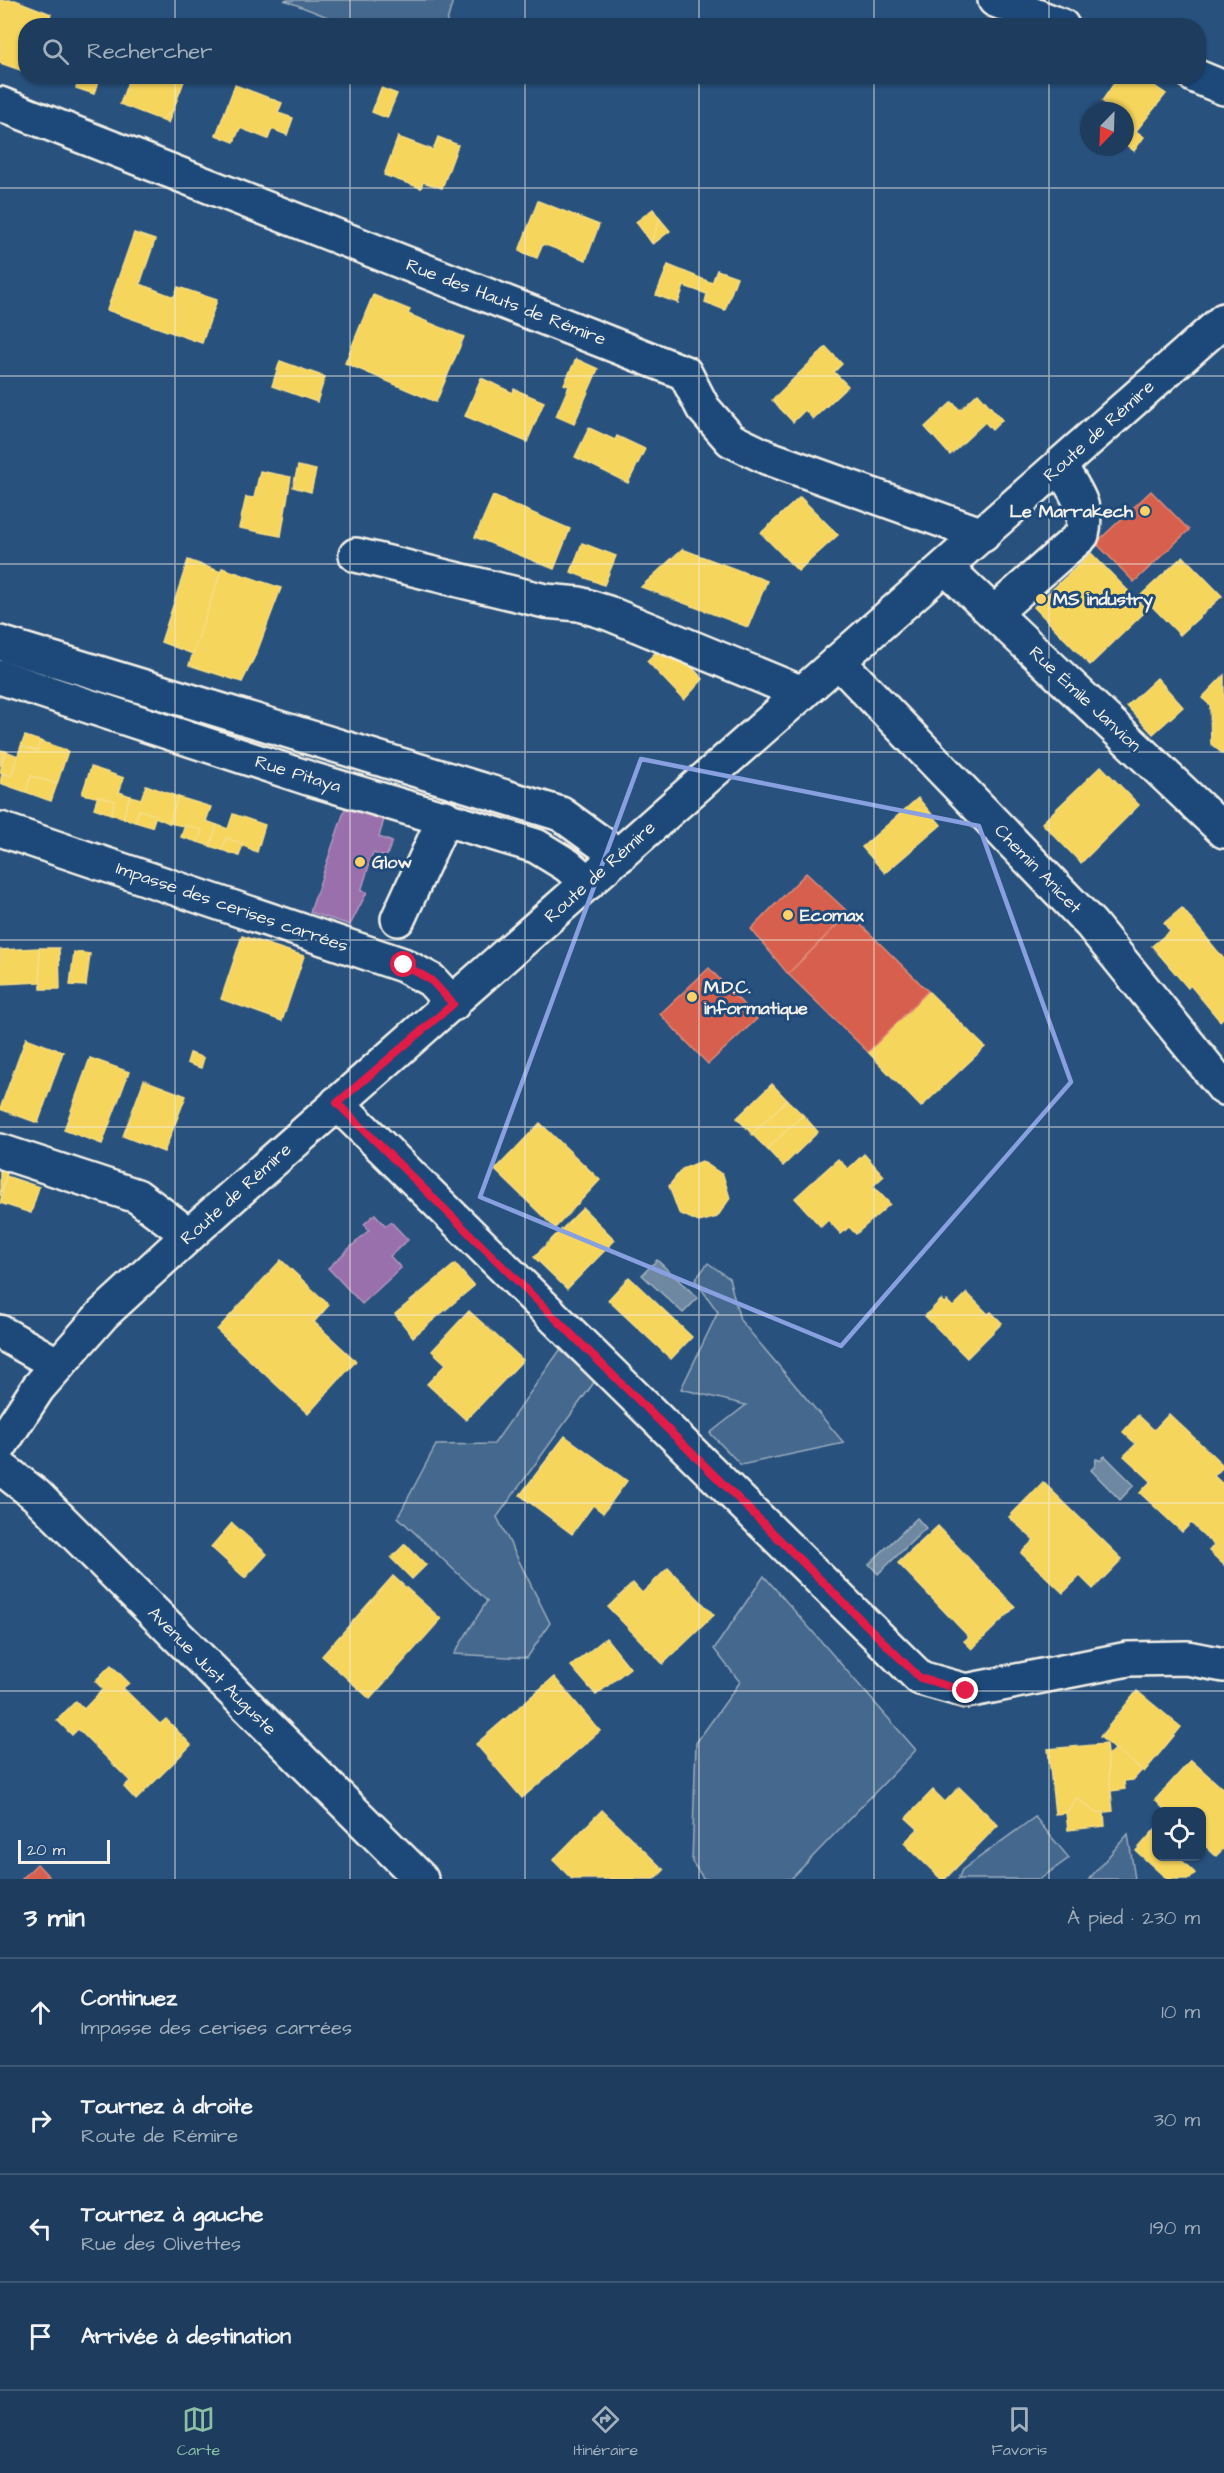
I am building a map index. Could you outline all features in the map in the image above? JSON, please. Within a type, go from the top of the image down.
[{"type":"street","points":[[995,0],[1041,18]]},
{"type":"street","points":[[1206,81],[1224,88]]},
{"type":"street","name":"Rue des Hauts de Rémire","points":[[0,104],[685,373],[703,408],[731,440],[766,457],[982,535]]},
{"type":"street","name":"Route de Rémire","points":[[0,1446],[38,1388],[103,1314],[337,1103],[453,1004],[1224,320]]},
{"type":"street","points":[[994,613],[1082,535],[1086,519],[1081,503],[1060,465]]},
{"type":"street","points":[[356,555],[545,601],[579,604],[608,613],[802,693]]},
{"type":"street","name":"Rue Émile Janvion","points":[[945,567],[1224,831]]},
{"type":"street","points":[[0,643],[561,814],[619,856]]},
{"type":"street","name":"Chemin Anicet","points":[[838,661],[1092,924],[1224,1088]]},
{"type":"street","name":"Rue Pitaya","points":[[0,677],[311,779],[445,817],[536,846],[567,865],[588,884]]},
{"type":"street","points":[[398,919],[445,817]]},
{"type":"street","name":"Impasse des cerises carrées","points":[[0,829],[404,965],[431,980],[453,1004]]},
{"type":"street","points":[[337,1103],[920,1678],[966,1691],[1128,1659],[1187,1658],[1224,1665]]},
{"type":"street","points":[[0,1151],[137,1196],[189,1235]]},
{"type":"street","points":[[0,1332],[58,1365]]},
{"type":"street","name":"Avenue Just Auguste","points":[[0,1467],[36,1495],[421,1879]]},
{"type":"highlighted area","points":[[641,759],[979,826],[1071,1082],[841,1346],[480,1197]]},
{"type":"shaded area","points":[[284,0],[453,0],[448,18],[330,18]]},
{"type":"shaded area","points":[[657,1260],[698,1298],[683,1313],[642,1275]]},
{"type":"shaded area","points":[[708,1263],[729,1278],[740,1320],[844,1443],[741,1465],[710,1433],[746,1405],[681,1389],[718,1312],[695,1280]]},
{"type":"shaded area","points":[[560,1350],[595,1381],[497,1517],[550,1623],[527,1658],[454,1654],[487,1601],[398,1517],[436,1445],[494,1444]]},
{"type":"shaded area","points":[[1105,1456],[1134,1485],[1120,1500],[1091,1470],[1095,1466],[1096,1459],[1100,1460]]},
{"type":"shaded area","points":[[917,1518],[926,1528],[878,1574],[869,1564]]},
{"type":"shaded area","points":[[764,1576],[916,1750],[791,1879],[704,1879],[692,1862],[696,1743],[740,1682],[714,1649]]},
{"type":"shaded area","points":[[1035,1817],[1069,1858],[1040,1879],[958,1879],[962,1870]]},
{"type":"shaded area","points":[[1128,1834],[1135,1879],[1089,1879]]},
{"type":"building: Logements","points":[[0,0],[15,0],[51,14],[50,18],[18,18],[18,69],[0,63]]},
{"type":"building: Logements","points":[[78,84],[97,84],[94,94],[76,88]]},
{"type":"building: Logements","points":[[127,84],[183,84],[173,110],[161,120],[120,104]]},
{"type":"building: Logements","points":[[1114,84],[1152,84],[1166,94],[1136,131],[1144,137],[1134,151],[1134,102],[1103,102]]},
{"type":"building: Logements","points":[[235,85],[282,103],[278,113],[293,118],[287,135],[272,129],[268,139],[240,128],[234,142],[216,135]]},
{"type":"building: Logements","points":[[381,88],[397,94],[387,118],[372,112]]},
{"type":"building: Logements","points":[[173,110],[168,123],[161,120]]},
{"type":"building: Logements","points":[[398,137],[433,150],[438,137],[458,145],[442,188],[423,182],[421,188],[384,175]]},
{"type":"building: Logements","points":[[538,201],[599,225],[586,260],[543,244],[537,258],[519,251]]},
{"type":"building: Logements","points":[[653,209],[660,219],[651,242],[636,222]]},
{"type":"building: Logements","points":[[660,219],[670,231],[653,244],[651,242]]},
{"type":"building: Logements","points":[[134,233],[155,240],[140,284],[174,297],[178,287],[217,300],[202,343],[107,310]]},
{"type":"building: Logements","points":[[668,265],[712,283],[717,270],[737,277],[725,310],[705,302],[707,294],[684,286],[678,303],[656,295]]},
{"type":"building: Logements","points":[[373,295],[410,310],[408,314],[464,337],[436,402],[345,363]]},
{"type":"building: Logements","points":[[826,347],[842,364],[834,372],[848,386],[813,419],[805,410],[793,422],[772,400]]},
{"type":"building: Logements","points":[[576,359],[598,369],[574,424],[556,416],[569,386],[564,384]]},
{"type":"building: Logements","points":[[280,361],[325,377],[317,402],[272,386]]},
{"type":"building: Logements","points":[[481,378],[513,393],[514,389],[544,402],[527,442],[465,416]]},
{"type":"building: Logements","points":[[978,393],[1002,420],[992,430],[985,422],[950,455],[925,427],[952,402],[960,410]]},
{"type":"building: Logements","points":[[589,428],[615,440],[617,436],[645,449],[628,483],[575,457]]},
{"type":"building: Logements","points":[[298,466],[316,470],[311,492],[293,487]]},
{"type":"building: Logements","points":[[260,471],[291,477],[281,536],[239,528],[246,497],[254,498]]},
{"type":"building: Logements","points":[[493,496],[570,529],[554,569],[475,537]]},
{"type":"building: Logements","points":[[800,497],[838,535],[798,571],[761,533]]},
{"type":"building: Logements","points":[[582,543],[616,556],[604,585],[571,572]]},
{"type":"building: Logements","points":[[682,549],[767,581],[748,627],[641,587]]},
{"type":"building: Logements","points":[[1091,553],[1147,610],[1090,665],[1034,607]]},
{"type":"building: Logements","points":[[1183,556],[1222,596],[1180,635],[1141,595]]},
{"type":"building: Logements","points":[[188,560],[221,572],[193,654],[161,642]]},
{"type":"building: Logements","points":[[222,568],[281,588],[257,652],[242,682],[189,665]]},
{"type":"building: Logements","points":[[667,641],[703,679],[684,700],[647,661]]},
{"type":"building: Logements","points":[[1224,675],[1224,755],[1211,744],[1210,705],[1202,698]]},
{"type":"building: Logements","points":[[1157,678],[1183,707],[1153,734],[1127,706]]},
{"type":"building: Logements","points":[[25,736],[40,741],[37,751],[21,746]]},
{"type":"building: Logements","points":[[40,741],[68,751],[57,784],[31,776],[26,792],[0,783],[2,773],[11,776],[21,746],[37,751]]},
{"type":"building: Logements","points":[[0,750],[5,751],[0,766]]},
{"type":"building: Logements","points":[[5,751],[18,756],[11,776],[0,772]]},
{"type":"building: Logements","points":[[1101,766],[1139,805],[1081,863],[1042,823]]},
{"type":"building: Logements","points":[[91,767],[124,778],[119,792],[130,796],[123,818],[111,814],[115,801],[82,794]]},
{"type":"building: Logements","points":[[31,776],[57,784],[51,801],[26,792]]},
{"type":"building: Logements","points":[[146,785],[178,797],[169,823],[139,810],[135,822],[123,818],[130,796],[141,799]]},
{"type":"building: Logements","points":[[98,796],[115,801],[111,814],[94,808]]},
{"type":"building: Logements","points":[[178,797],[211,807],[206,821],[217,825],[210,846],[198,842],[202,830],[169,823]]},
{"type":"building: Logements","points":[[918,798],[941,825],[885,873],[862,847]]},
{"type":"building: Logements","points":[[139,810],[156,815],[152,827],[135,822]]},
{"type":"building: Logements","points":[[233,814],[265,825],[257,852],[226,838],[222,850],[210,846],[217,825],[228,829]]},
{"type":"building: Logements","points":[[185,825],[202,830],[198,842],[181,837]]},
{"type":"building: Logements","points":[[226,838],[243,844],[239,856],[222,850]]},
{"type":"building: Logements","points":[[1182,908],[1224,959],[1224,1017],[1220,1021],[1190,985],[1188,988],[1152,946],[1170,931],[1164,923]]},
{"type":"building: Logements","points":[[242,936],[304,956],[282,1021],[221,999]]},
{"type":"building: Logements","points":[[39,948],[40,982],[0,984],[0,950]]},
{"type":"building: Logements","points":[[39,948],[59,948],[60,989],[41,989]]},
{"type":"building: Logements","points":[[74,952],[90,954],[86,986],[70,985]]},
{"type":"building: Logements","points":[[928,991],[985,1047],[921,1107],[868,1052]]},
{"type":"building: Logements","points":[[26,1038],[63,1052],[38,1123],[0,1109]]},
{"type":"building: Logements","points":[[190,1053],[204,1058],[201,1068],[187,1063]]},
{"type":"building: Logements","points":[[90,1058],[129,1072],[102,1144],[64,1130]]},
{"type":"building: Logements","points":[[144,1080],[186,1096],[164,1152],[123,1136]]},
{"type":"building: Logements","points":[[772,1084],[787,1100],[752,1134],[737,1118]]},
{"type":"building: Logements","points":[[787,1100],[803,1115],[767,1149],[752,1134]]},
{"type":"building: Logements","points":[[803,1115],[818,1132],[783,1166],[767,1149]]},
{"type":"building: Logements","points":[[540,1123],[600,1180],[555,1228],[495,1170]]},
{"type":"building: Logements","points":[[864,1154],[884,1176],[873,1186],[890,1204],[856,1234],[849,1227],[841,1234],[828,1220],[821,1227],[795,1198],[838,1159],[848,1169]]},
{"type":"building: Logements","points":[[702,1161],[723,1175],[730,1198],[717,1217],[699,1222],[679,1213],[669,1186],[682,1169]]},
{"type":"building: Logements","points":[[0,1167],[8,1170],[0,1196]]},
{"type":"building: Logements","points":[[6,1176],[39,1187],[31,1213],[0,1203]]},
{"type":"building: Logements","points":[[583,1208],[615,1240],[567,1289],[534,1257]]},
{"type":"building: Logements","points":[[281,1260],[329,1305],[314,1322],[356,1361],[308,1414],[217,1330]]},
{"type":"building: Logements","points":[[455,1264],[474,1286],[413,1337],[395,1314]]},
{"type":"building: Logements","points":[[629,1277],[692,1337],[671,1359],[608,1300]]},
{"type":"building: Logements","points":[[967,1293],[988,1314],[991,1312],[1002,1323],[967,1358],[925,1316],[941,1300],[944,1303],[947,1301],[953,1307]]},
{"type":"building: Logements","points":[[469,1311],[523,1360],[466,1420],[427,1384],[446,1364],[432,1351]]},
{"type":"building: Logements","points":[[1169,1414],[1224,1466],[1214,1476],[1224,1485],[1224,1565],[1209,1551],[1214,1545],[1191,1523],[1182,1532],[1140,1493],[1151,1481],[1124,1456],[1136,1444],[1123,1432],[1138,1415],[1154,1430]]},
{"type":"building: Logements","points":[[565,1436],[627,1481],[603,1513],[593,1505],[572,1534],[520,1495]]},
{"type":"building: Logements","points":[[1043,1482],[1122,1559],[1093,1589],[1080,1576],[1063,1593],[1021,1553],[1034,1540],[1009,1517]]},
{"type":"building: Logements","points":[[232,1523],[267,1554],[245,1578],[211,1547]]},
{"type":"building: Logements","points":[[938,1526],[1015,1607],[972,1649],[964,1641],[969,1637],[898,1563]]},
{"type":"building: Logements","points":[[405,1544],[426,1565],[412,1579],[391,1558]]},
{"type":"building: Logements","points":[[668,1568],[714,1615],[663,1664],[608,1607],[633,1583],[642,1593]]},
{"type":"building: Logements","points":[[393,1576],[441,1619],[370,1699],[322,1656]]},
{"type":"building: Logements","points":[[606,1638],[630,1668],[596,1695],[571,1666]]},
{"type":"building: Logements","points":[[111,1665],[129,1683],[123,1688],[160,1724],[166,1719],[191,1745],[136,1800],[124,1787],[130,1781],[78,1729],[72,1735],[57,1720],[76,1701],[84,1709],[103,1689],[95,1681]]},
{"type":"building: Logements","points":[[554,1677],[600,1731],[522,1798],[476,1744]]},
{"type":"building: Logements","points":[[1137,1691],[1181,1727],[1144,1772],[1100,1737]]},
{"type":"building: Logements","points":[[1106,1744],[1113,1811],[1096,1813],[1077,1798],[1066,1813],[1055,1814],[1048,1749]]},
{"type":"building: Logements","points":[[1116,1749],[1142,1770],[1133,1780],[1124,1781],[1125,1789],[1111,1791],[1107,1755]]},
{"type":"building: Logements","points":[[1191,1760],[1222,1788],[1224,1786],[1224,1848],[1216,1856],[1206,1847],[1206,1807],[1162,1807],[1155,1800]]},
{"type":"building: Logements","points":[[959,1787],[998,1825],[945,1879],[941,1879],[904,1843],[918,1829],[906,1818],[933,1790],[945,1802]]},
{"type":"building: Logements","points":[[1077,1798],[1096,1813],[1104,1812],[1105,1826],[1068,1830],[1066,1813]]},
{"type":"building: Logements","points":[[602,1810],[664,1870],[655,1879],[572,1879],[553,1860]]},
{"type":"building: Logements","points":[[1152,1833],[1152,1861],[1182,1861],[1195,1873],[1190,1879],[1167,1879],[1136,1851]]},
{"type":"building: Commerces","points":[[1151,491],[1189,530],[1134,582],[1096,543]]},
{"type":"building: Commerces","points":[[806,873],[849,913],[788,974],[751,929]]},
{"type":"building: Commerces","points":[[849,913],[928,991],[868,1052],[788,974]]},
{"type":"building: Commerces","points":[[709,968],[757,1019],[708,1064],[660,1014]]},
{"type":"building: Commerces","points":[[37,1864],[51,1879],[22,1879]]},
{"type":"building: Bureaux","points":[[347,803],[385,816],[379,837],[392,842],[386,857],[373,853],[361,891],[367,892],[350,925],[310,912]]},
{"type":"building: Bureaux","points":[[375,1214],[386,1226],[391,1222],[408,1240],[390,1256],[401,1268],[362,1304],[328,1268],[369,1230],[364,1224]]},
{"type":"place","name":"Le Marrakech","points":[[1145,511]]},
{"type":"place","name":"MS industry","points":[[1041,599]]},
{"type":"place","name":"Glow","points":[[360,862]]},
{"type":"place","name":"Ecomax","points":[[788,915]]},
{"type":"place","name":"M.D.C. informatique","points":[[692,997]]},
{"type":"route","points":[[404,965],[431,980],[453,1004],[337,1103],[867,1623],[920,1678],[966,1691]]}]
